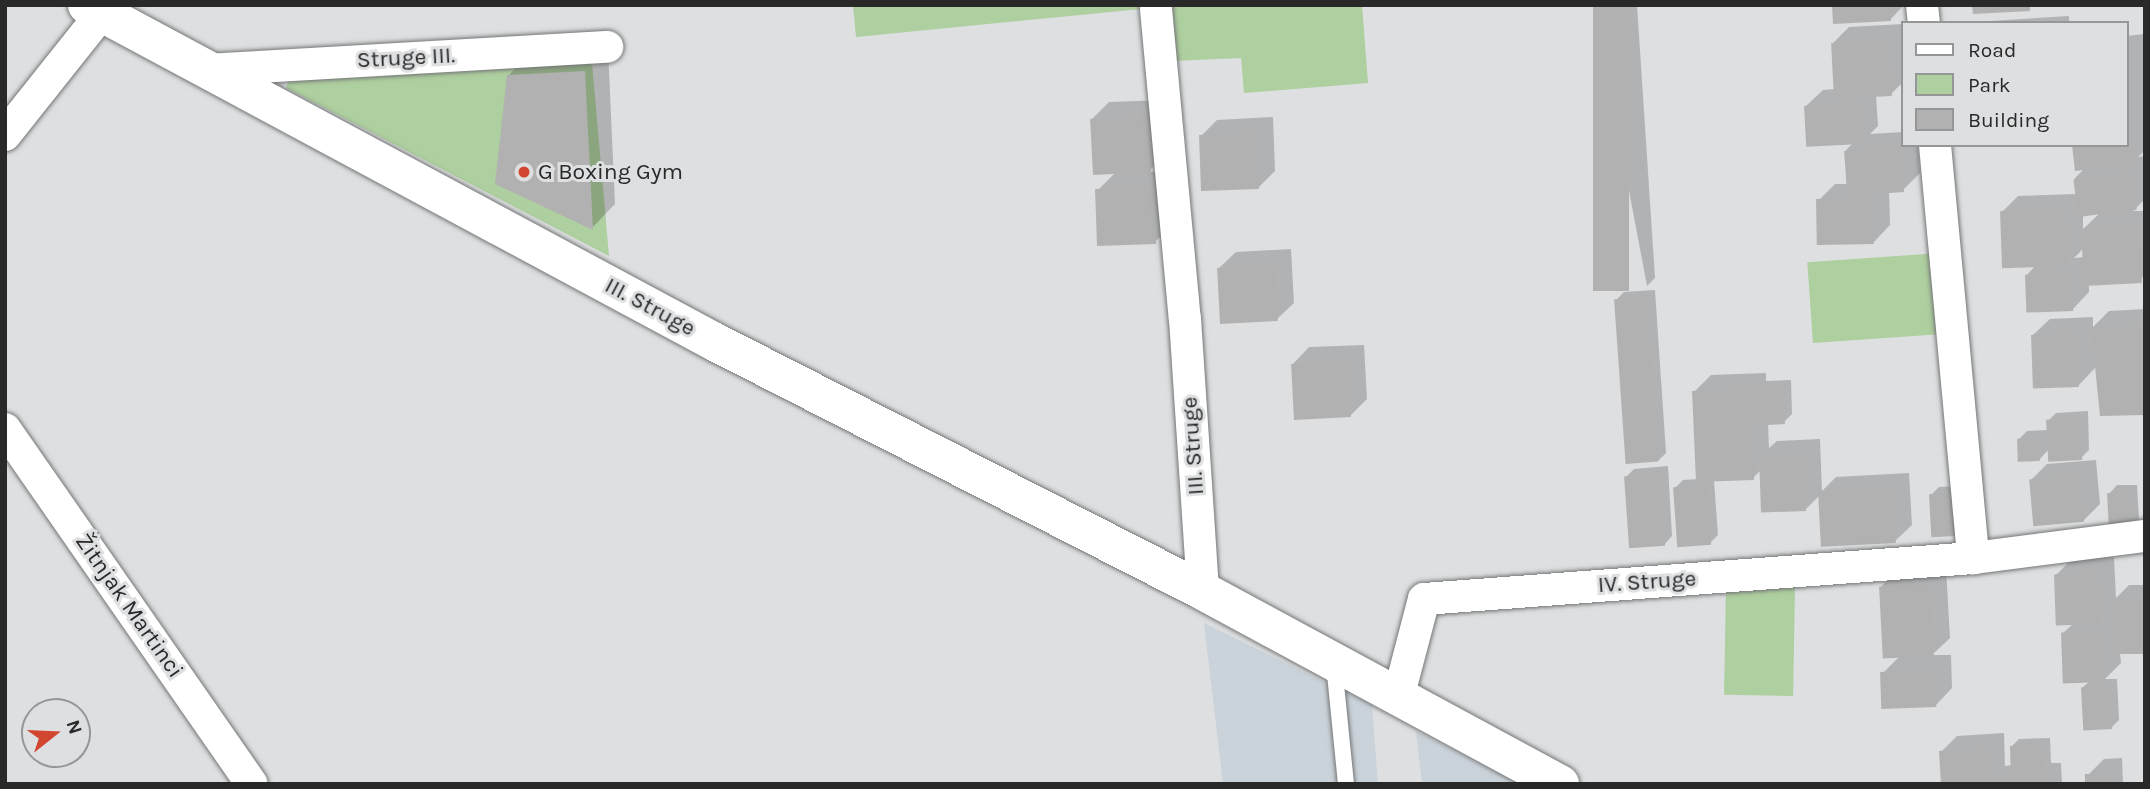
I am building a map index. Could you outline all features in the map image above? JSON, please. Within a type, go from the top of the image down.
[{"type":"street","name":"III. Struge","points":[[5,135],[94,9],[715,342],[1203,591],[1560,784]]},
{"type":"street","name":"III. Struge","points":[[1156,9],[1185,319],[1203,591]]},
{"type":"street","name":"Struge III.","points":[[205,70],[607,47]]},
{"type":"street","points":[[1935,147],[1973,558]]},
{"type":"street","name":"Žitnjak Martinci","points":[[5,429],[252,784]]},
{"type":"street","name":"IV. Struge","points":[[1398,698],[1424,598],[1973,558],[2145,536]]},
{"type":"lane","points":[[1334,664],[1346,784]]},
{"type":"shaded area","points":[[1204,623],[1372,705],[1378,784],[1223,784]]},
{"type":"shaded area","points":[[1416,731],[1519,784],[1422,784]]},
{"type":"green space","points":[[853,5],[1140,5],[1141,9],[856,37]]},
{"type":"green space","points":[[1362,5],[1368,83],[1244,93],[1241,58],[1173,61],[1170,7]]},
{"type":"green space","name":"G Boxing Gym","points":[[591,52],[609,256],[286,88],[293,68]]},
{"type":"green space","points":[[1940,253],[1946,334],[1813,343],[1807,262]]},
{"type":"green space","points":[[1726,585],[1795,586],[1793,696],[1724,695]]},
{"type":"building","points":[[1593,5],[1629,5],[1629,291],[1593,291]]},
{"type":"building","points":[[1832,5],[1890,5],[1891,21],[1833,24]]},
{"type":"building","points":[[1972,5],[2030,5],[2030,11],[1973,14]]},
{"type":"building","points":[[1889,40],[1892,96],[1834,99],[1831,43]]},
{"type":"building","points":[[585,71],[593,230],[495,184],[507,75]]},
{"type":"building","points":[[1860,103],[1862,144],[1806,147],[1804,106]]},
{"type":"building","points":[[1148,116],[1151,172],[1093,175],[1090,119]]},
{"type":"building","points":[[2129,130],[2133,165],[2075,171],[2072,147],[2129,147]]},
{"type":"building","points":[[1257,133],[1259,189],[1201,191],[1199,135]]},
{"type":"building","points":[[1901,147],[1904,192],[1847,196],[1844,151]]},
{"type":"building","points":[[2132,172],[2137,210],[2078,217],[2073,179]]},
{"type":"building","points":[[1154,187],[1156,244],[1097,246],[1095,189]]},
{"type":"building","points":[[1873,198],[1874,244],[1817,245],[1816,199]]},
{"type":"building","points":[[2066,209],[2068,266],[2002,268],[2000,211]]},
{"type":"building","points":[[2139,226],[2142,283],[2084,286],[2081,229]]},
{"type":"building","points":[[1275,265],[1278,321],[1220,324],[1217,268]]},
{"type":"building","points":[[2072,273],[2073,311],[2026,313],[2025,275]]},
{"type":"building","points":[[1647,297],[1659,462],[1626,464],[1614,299]]},
{"type":"building","points":[[2145,325],[2145,415],[2100,416],[2091,327]]},
{"type":"building","points":[[2077,333],[2079,387],[2033,389],[2031,335]]},
{"type":"building","points":[[1348,361],[1351,417],[1294,420],[1291,364]]},
{"type":"building","points":[[1783,387],[1785,424],[1752,426],[1754,480],[1696,482],[1692,391]]},
{"type":"building","points":[[2080,418],[2082,460],[2048,462],[2046,420]]},
{"type":"building","points":[[2039,438],[2040,461],[2018,462],[2017,439]]},
{"type":"building","points":[[1804,454],[1806,511],[1761,513],[1759,456]]},
{"type":"building","points":[[1660,474],[1665,546],[1629,548],[1624,477]]},
{"type":"building","points":[[2080,475],[2084,522],[2033,526],[2029,479]]},
{"type":"building","points":[[1707,485],[1711,545],[1677,547],[1673,487]]},
{"type":"building","points":[[1893,489],[1896,543],[1821,547],[1818,493]]},
{"type":"building","points":[[2130,492],[2132,529],[2109,530],[2107,493]]},
{"type":"building","points":[[1954,493],[1956,536],[1931,537],[1929,494]]},
{"type":"building","points":[[2098,573],[2100,624],[2056,626],[2054,575]]},
{"type":"building","points":[[1930,584],[1934,656],[1883,659],[1879,587]]},
{"type":"building","points":[[2110,600],[2145,600],[2145,654],[2110,654]]},
{"type":"building","points":[[2103,631],[2105,682],[2063,683],[2061,632]]},
{"type":"building","points":[[1935,670],[1936,707],[1881,709],[1880,672]]},
{"type":"building","points":[[2110,686],[2112,729],[2083,730],[2081,688]]},
{"type":"building","points":[[2042,745],[2045,784],[1941,784],[1939,751],[1988,749],[1989,781],[2011,781],[2010,746]]},
{"type":"building","points":[[2085,774],[2106,774],[2106,784],[2085,784]]},
{"type":"place","name":"G Boxing Gym","points":[[524,172]]}]
